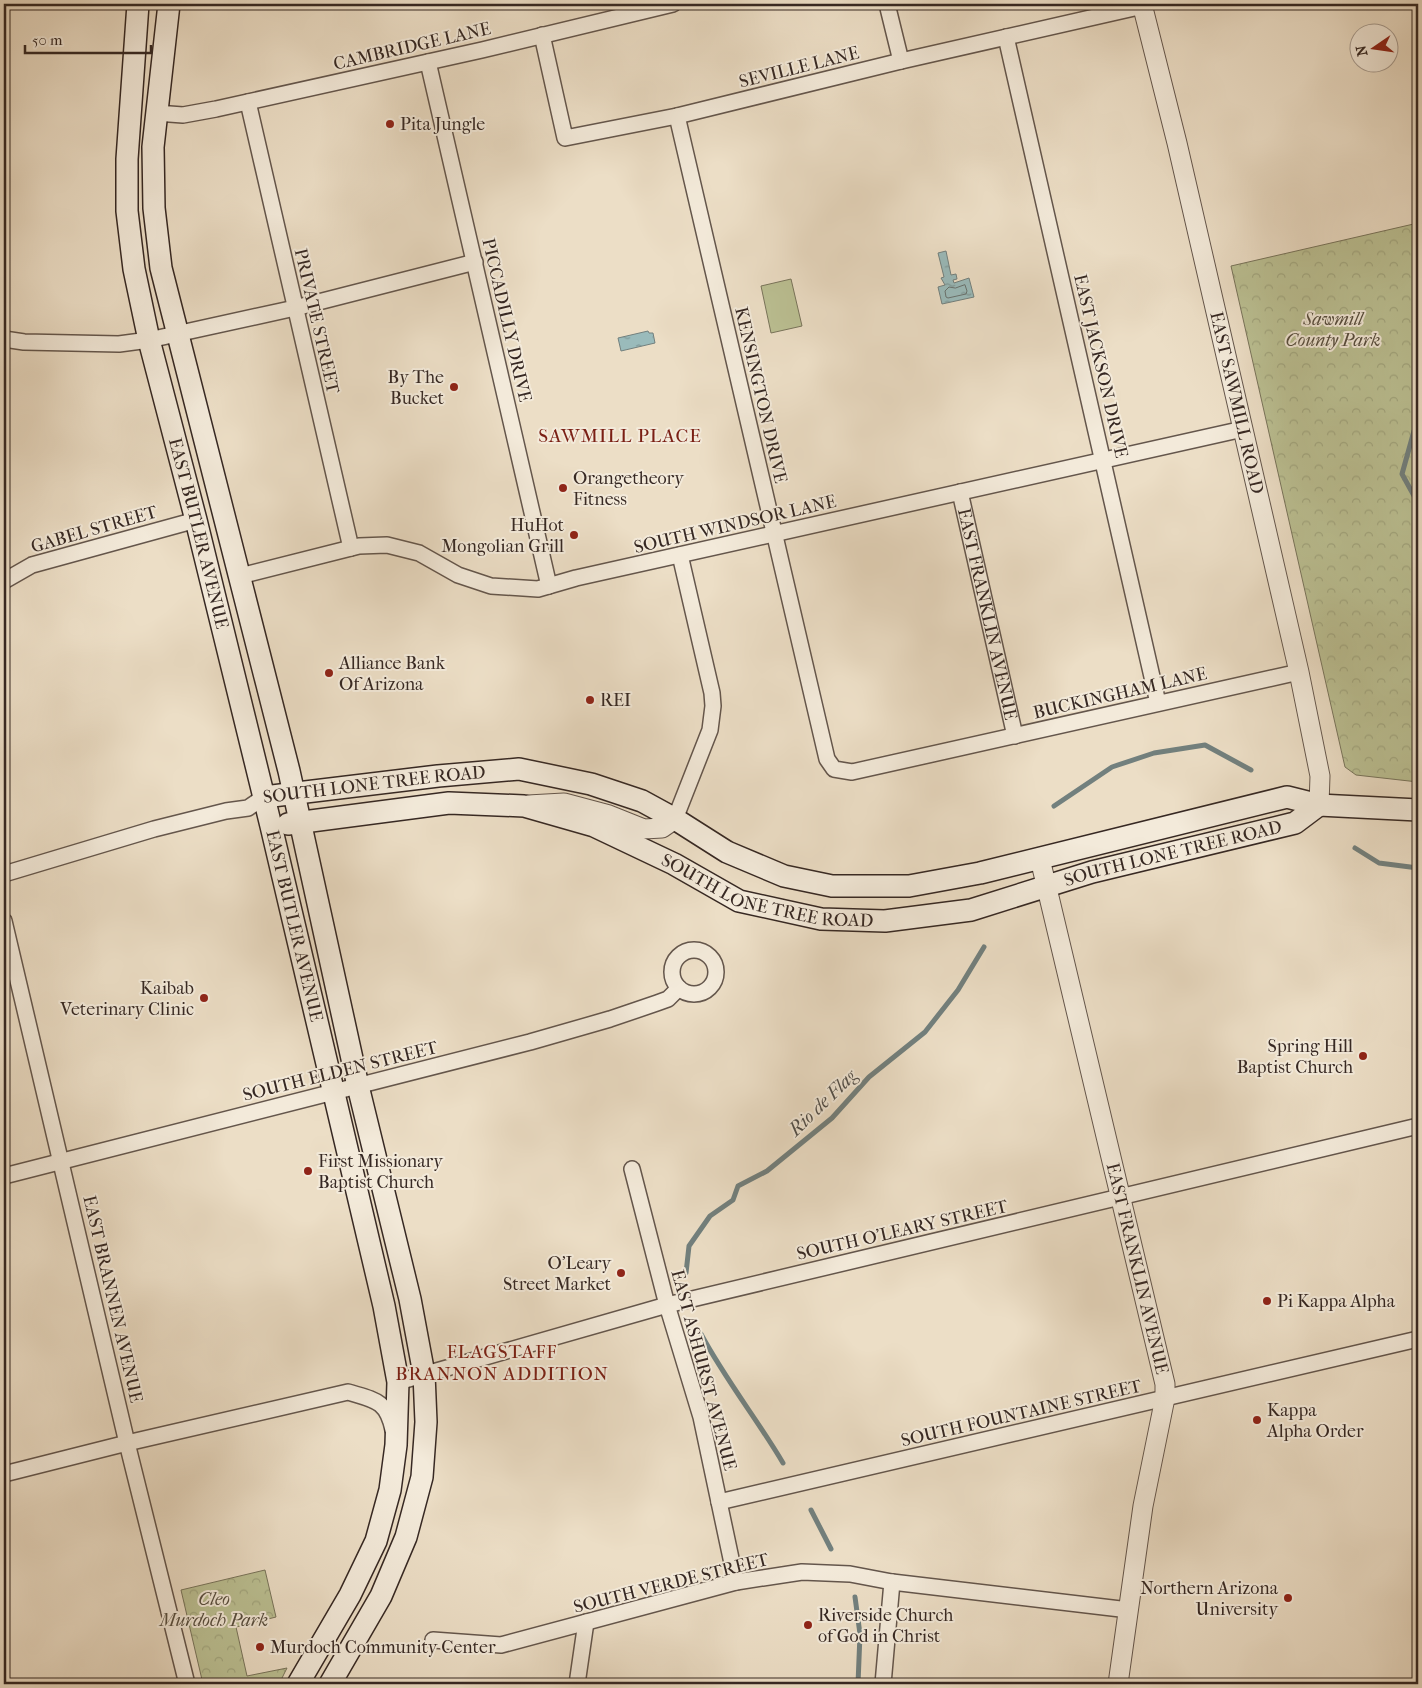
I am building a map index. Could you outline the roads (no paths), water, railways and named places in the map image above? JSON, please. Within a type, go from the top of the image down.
[{"type":"main road","name":"EAST BUTLER AVENUE","points":[[138,4],[127,159],[127,211],[134,269],[149,340],[196,520],[256,803],[271,826],[384,1306],[398,1382],[396,1445],[390,1490],[376,1541],[350,1595],[298,1684]]},
{"type":"main road","name":"EAST BUTLER AVENUE","points":[[169,4],[153,147],[154,208],[162,268],[294,793],[358,1086],[410,1298],[424,1374],[426,1422],[422,1477],[406,1537],[381,1596],[330,1684]]},
{"type":"main road","name":"SOUTH LONE TREE ROAD","points":[[256,803],[294,793],[438,776],[518,769],[592,784],[642,800],[727,852],[784,876],[832,886],[909,886],[980,873],[1288,797],[1319,805],[1418,810]]},
{"type":"main road","name":"SOUTH LONE TREE ROAD","points":[[271,826],[448,803],[524,806],[594,826],[674,864],[739,902],[821,919],[885,921],[972,910],[1092,872],[1295,823],[1319,805]]},
{"type":"street","name":"CAMBRIDGE LANE","points":[[156,113],[183,115],[248,102],[673,4]]},
{"type":"street","points":[[887,4],[902,61]]},
{"type":"street","name":"SEVILLE LANE","points":[[542,35],[565,138],[677,116],[1143,5]]},
{"type":"street","name":"EAST SAWMILL ROAD","points":[[1143,5],[1177,143],[1298,672],[1320,776],[1319,805]]},
{"type":"street","name":"EAST JACKSON DRIVE","points":[[1006,37],[1158,703]]},
{"type":"street","name":"PICCADILLY DRIVE","points":[[428,62],[549,586]]},
{"type":"street","name":"PRIVATE STREET","points":[[248,102],[294,308],[351,548]]},
{"type":"street","name":"KENSINGTON DRIVE","points":[[677,116],[827,759],[834,768]]},
{"type":"street","points":[[4,339],[24,342],[119,344],[149,340],[294,308],[474,262]]},
{"type":"street","name":"SOUTH WINDSOR LANE","points":[[240,576],[359,546],[387,545],[420,553],[458,575],[491,586],[538,589],[680,555],[1242,429]]},
{"type":"street","name":"EAST FRANKLIN AVENUE","points":[[960,492],[1015,736]]},
{"type":"street","name":"GABEL STREET","points":[[4,581],[32,565],[196,520]]},
{"type":"street","points":[[524,806],[564,802],[609,815],[644,829],[662,828],[675,819],[710,730],[713,706],[712,692],[680,555]]},
{"type":"street","name":"BUCKINGHAM LANE","points":[[834,768],[852,772],[1298,672]]},
{"type":"street","points":[[4,874],[154,829],[256,803]]},
{"type":"street","name":"EAST FRANKLIN AVENUE","points":[[1040,858],[1165,1384],[1165,1398],[1144,1506],[1118,1684]]},
{"type":"street","name":"EAST BRANNEN AVENUE","points":[[4,921],[127,1443],[187,1684]]},
{"type":"street","name":"SOUTH ELDEN STREET","points":[[4,1176],[610,1020],[668,999],[679,988]]},
{"type":"street","name":"SOUTH O'LEARY STREET","points":[[398,1382],[667,1305],[1418,1126]]},
{"type":"street","name":"EAST ASHURST AVENUE","points":[[632,1169],[667,1305],[701,1418],[736,1582]]},
{"type":"street","name":"SOUTH FOUNTAINE STREET","points":[[719,1502],[1418,1339]]},
{"type":"street","points":[[4,1474],[127,1443],[348,1392],[380,1403],[391,1419],[396,1445]]},
{"type":"street","name":"SOUTH VERDE STREET","points":[[433,1640],[501,1645],[736,1582],[802,1572],[850,1574],[892,1582],[1129,1610]]},
{"type":"street","points":[[883,1684],[892,1582]]},
{"type":"street","points":[[577,1684],[586,1622]]},
{"type":"water","points":[[946,251],[951,275],[956,274],[957,279],[953,280],[954,283],[969,278],[974,297],[942,304],[938,287],[945,285],[941,278],[944,277],[938,253]]},
{"type":"water","points":[[648,331],[653,333],[655,343],[621,351],[618,338]]},
{"type":"waterway","name":"Rio de Flag","points":[[1418,424],[1414,431],[1402,474],[1418,503]]},
{"type":"waterway","name":"Rio de Flag","points":[[1054,806],[1112,767],[1154,753],[1205,745],[1251,770]]},
{"type":"waterway","name":"Rio de Flag","points":[[1355,848],[1379,863],[1418,868]]},
{"type":"waterway","name":"Rio de Flag","points":[[686,1273],[689,1246],[710,1216],[733,1200],[738,1186],[767,1171],[832,1118],[869,1077],[925,1032],[958,990],[984,947]]},
{"type":"waterway","name":"Rio de Flag","points":[[701,1334],[720,1367],[783,1463]]},
{"type":"waterway","name":"Rio de Flag","points":[[811,1510],[831,1549]]},
{"type":"waterway","name":"Rio de Flag","points":[[855,1597],[860,1634],[858,1684]]},
{"type":"place","name":"Pita Jungle","points":[[390,124]]},
{"type":"place","name":"By The Bucket","points":[[454,387]]},
{"type":"place","name":"Orangetheory Fitness","points":[[563,488]]},
{"type":"place","name":"HuHot Mongolian Grill","points":[[574,535]]},
{"type":"place","name":"Alliance Bank Of Arizona","points":[[329,673]]},
{"type":"place","name":"REI","points":[[590,700]]},
{"type":"place","name":"Kaibab Veterinary Clinic","points":[[204,998]]},
{"type":"place","name":"Spring Hill Baptist Church","points":[[1363,1056]]},
{"type":"place","name":"First Missionary Baptist Church","points":[[308,1171]]},
{"type":"place","name":"O'Leary Street Market","points":[[621,1273]]},
{"type":"place","name":"Pi Kappa Alpha","points":[[1267,1301]]},
{"type":"place","name":"Kappa Alpha Order","points":[[1257,1420]]},
{"type":"place","name":"Northern Arizona University","points":[[1288,1598]]},
{"type":"place","name":"Riverside Church of God in Christ","points":[[808,1625]]},
{"type":"place","name":"Murdoch Community Center","points":[[260,1647]]},
{"type":"district","name":"SAWMILL PLACE","points":[[620,435]]},
{"type":"district","name":"FLAGSTAFF BRANNON ADDITION","points":[[502,1362]]},
{"type":"park label","name":"Sawmill County Park","points":[[1333,329]]},
{"type":"park label","name":"Cleo Murdoch Park","points":[[214,1609]]}]
